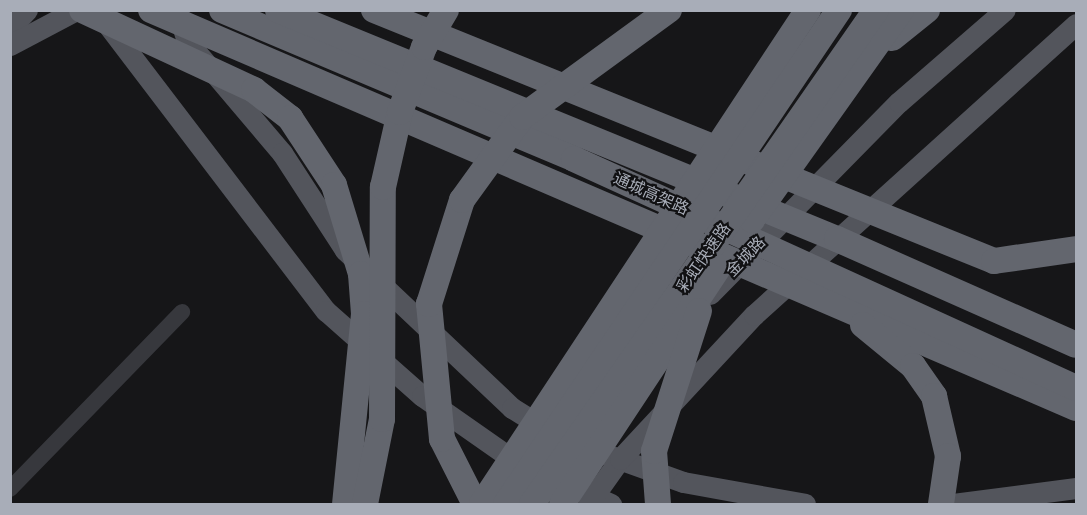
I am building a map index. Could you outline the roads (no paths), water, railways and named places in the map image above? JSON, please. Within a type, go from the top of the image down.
[{"type":"highway","points":[[82,10],[254,90],[290,118],[334,185],[361,274],[364,314],[345,504]]},
{"type":"highway","points":[[151,10],[1077,408]]},
{"type":"highway","name":"通城高架路","points":[[222,10],[574,159],[1077,388]]},
{"type":"highway","name":"通城高架路","points":[[278,10],[837,238],[1077,345]]},
{"type":"highway","points":[[374,10],[994,261],[1077,249]]},
{"type":"highway","points":[[365,504],[382,418],[383,186],[400,112],[424,47],[446,10]]},
{"type":"highway","points":[[475,504],[442,439],[429,304],[462,200],[522,117],[669,10]]},
{"type":"highway","points":[[482,504],[808,10]]},
{"type":"highway","name":"彩虹快速路","points":[[506,504],[839,10]]},
{"type":"highway","name":"彩虹快速路","points":[[532,504],[876,10]]},
{"type":"highway","points":[[562,504],[709,281],[901,10]]},
{"type":"highway","points":[[860,66],[927,10]]},
{"type":"highway","points":[[658,504],[654,451],[709,281]]},
{"type":"highway","points":[[840,306],[913,366],[934,396],[948,456],[941,504]]},
{"type":"main road","points":[[10,28],[27,10]]},
{"type":"main road","points":[[10,45],[76,10]]},
{"type":"main road","points":[[96,10],[326,311],[422,396],[521,466],[598,501],[620,459],[754,315],[1077,24]]},
{"type":"main road","points":[[178,10],[187,41],[282,153],[345,250],[512,408],[557,436],[683,482],[805,504]]},
{"type":"main road","name":"金城路","points":[[488,504],[521,466],[667,338],[899,102],[1005,10]]},
{"type":"main road","points":[[953,504],[1077,488]]},
{"type":"lane","points":[[10,489],[182,312]]}]
